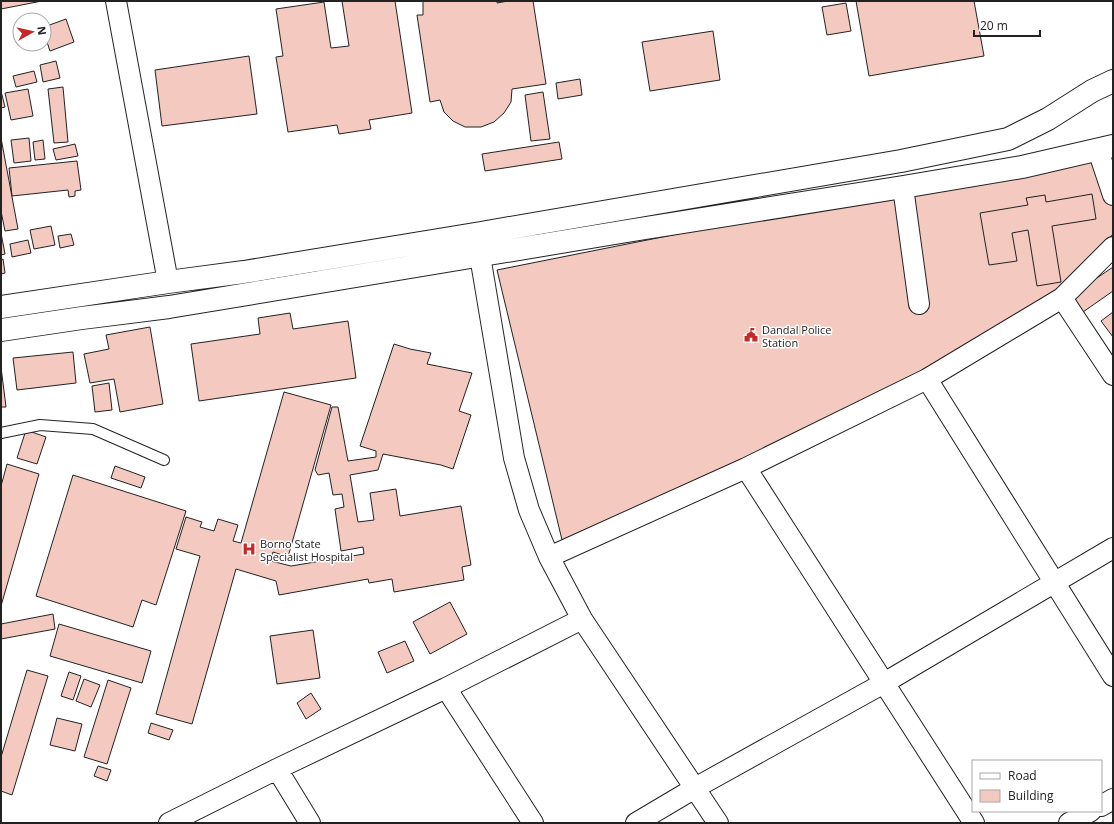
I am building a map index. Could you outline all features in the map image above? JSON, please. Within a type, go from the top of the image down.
[{"type":"main road","points":[[1,307],[244,272],[481,233],[893,162],[1008,139],[1048,119],[1092,91],[1113,81]]},
{"type":"main road","points":[[1,330],[169,307],[903,187],[1022,167],[1106,148]]},
{"type":"street","points":[[116,1],[168,282]]},
{"type":"street","points":[[1106,148],[1113,195]]},
{"type":"street","points":[[903,187],[919,304]]},
{"type":"street","points":[[548,558],[746,468],[927,379],[1062,298],[1113,247]]},
{"type":"street","points":[[480,256],[514,458],[529,510],[548,558],[582,619],[718,823]]},
{"type":"street","points":[[1062,298],[1113,375]]},
{"type":"street","points":[[927,379],[1113,676]]},
{"type":"street","points":[[746,468],[974,823]]},
{"type":"street","points":[[636,823],[695,788],[884,683],[1113,548]]},
{"type":"street","points":[[169,823],[277,769],[446,688],[582,619]]},
{"type":"street","points":[[446,688],[533,823]]},
{"type":"street","points":[[277,769],[310,823]]},
{"type":"street","points":[[1102,806],[1113,800]]},
{"type":"street","points":[[1069,823],[1089,812]]},
{"type":"lane","points":[[1,433],[40,426],[93,429],[164,460]]},
{"type":"building","points":[[1,1],[42,1],[1,9]]},
{"type":"building","points":[[342,1],[395,1],[412,113],[369,120],[371,129],[339,134],[337,125],[288,132],[276,57],[283,56],[276,9],[324,2],[331,48],[349,46]]},
{"type":"building","points":[[423,1],[497,1],[497,3],[508,1],[533,1],[546,84],[512,89],[511,102],[504,113],[494,122],[481,127],[465,127],[453,121],[444,112],[440,100],[430,102],[417,15],[423,15]]},
{"type":"building","points":[[856,1],[974,1],[984,56],[869,76]]},
{"type":"building","points":[[846,3],[851,31],[827,35],[822,7]]},
{"type":"building","points":[[66,19],[74,42],[52,50],[52,24]]},
{"type":"building","points":[[713,31],[720,80],[650,91],[642,42]]},
{"type":"building","points":[[249,56],[257,114],[162,126],[155,70]]},
{"type":"building","points":[[56,61],[60,78],[43,82],[40,65]]},
{"type":"building","points":[[34,71],[37,82],[16,87],[13,76]]},
{"type":"building","points":[[580,79],[582,95],[558,99],[556,83]]},
{"type":"building","points":[[63,87],[68,142],[54,143],[48,89]]},
{"type":"building","points":[[28,89],[33,116],[11,120],[5,93]]},
{"type":"building","points":[[1,91],[5,107],[1,108]]},
{"type":"building","points":[[543,92],[550,139],[531,141],[525,95]]},
{"type":"building","points":[[1,138],[18,229],[5,231],[1,211]]},
{"type":"building","points":[[29,138],[31,161],[14,163],[11,140]]},
{"type":"building","points":[[43,140],[45,159],[35,160],[33,142]]},
{"type":"building","points":[[559,142],[562,159],[485,171],[482,154]]},
{"type":"building","points":[[75,144],[78,156],[56,160],[53,149]]},
{"type":"building","name":"Dandal Police Station","points":[[1098,150],[1113,195],[1113,234],[1097,252],[1062,298],[919,373],[739,461],[562,540],[497,270]]},
{"type":"building","points":[[77,161],[81,190],[75,191],[75,196],[69,197],[68,190],[12,196],[9,168]]},
{"type":"building","points":[[1092,194],[1096,219],[1052,226],[1061,282],[1037,286],[1028,230],[1012,233],[1017,261],[989,265],[980,213],[1028,205],[1026,198],[1045,195],[1046,202]]},
{"type":"building","points":[[51,226],[55,245],[34,249],[30,230]]},
{"type":"building","points":[[1,233],[5,254],[1,255]]},
{"type":"building","points":[[71,234],[74,245],[60,248],[58,236]]},
{"type":"building","points":[[28,240],[31,253],[12,257],[10,244]]},
{"type":"building","points":[[3,259],[5,273],[1,274],[1,260]]},
{"type":"building","points":[[1113,267],[1113,291],[1083,312],[1072,295]]},
{"type":"building","points":[[1113,312],[1113,337],[1101,321]]},
{"type":"building","points":[[290,313],[293,329],[348,321],[356,378],[199,401],[191,344],[260,334],[258,318]]},
{"type":"building","points":[[150,327],[163,404],[120,412],[114,379],[90,383],[84,354],[109,349],[106,335]]},
{"type":"building","points":[[394,344],[431,353],[427,364],[472,373],[459,411],[471,415],[453,469],[441,465],[383,454],[378,470],[350,475],[358,522],[374,520],[370,493],[396,489],[400,516],[461,506],[471,565],[462,567],[464,580],[394,592],[392,579],[369,583],[368,579],[279,595],[276,581],[236,569],[192,724],[156,714],[200,556],[176,549],[186,517],[202,522],[200,527],[214,531],[218,519],[238,525],[233,541],[241,543],[284,392],[331,405],[288,557],[273,552],[271,561],[291,566],[364,554],[363,547],[341,551],[335,509],[344,507],[342,494],[333,495],[329,473],[318,475],[315,470],[332,407],[338,407],[348,461],[376,457],[376,451],[360,446]]},
{"type":"building","points":[[73,352],[76,383],[17,390],[13,358]]},
{"type":"building","points":[[1,367],[6,407],[1,407]]},
{"type":"building","points":[[109,383],[112,410],[95,412],[92,386]]},
{"type":"building","points":[[26,430],[46,437],[37,464],[17,458]]},
{"type":"building","points":[[7,464],[39,474],[1,606],[1,486]]},
{"type":"building","points":[[115,466],[145,477],[141,488],[111,478]]},
{"type":"building","points":[[73,475],[186,511],[156,605],[142,600],[133,627],[36,596]]},
{"type":"building","points":[[450,602],[467,634],[430,654],[413,622]]},
{"type":"building","points":[[53,614],[55,629],[1,639],[1,624]]},
{"type":"building","points":[[59,624],[151,651],[142,683],[50,656]]},
{"type":"building","points":[[313,630],[320,678],[277,684],[270,636]]},
{"type":"building","points":[[405,641],[414,661],[387,673],[378,652]]},
{"type":"building","points":[[27,670],[48,676],[12,795],[1,791],[1,757]]},
{"type":"building","points":[[69,672],[81,676],[73,700],[61,696]]},
{"type":"building","points":[[84,679],[100,685],[91,707],[76,701]]},
{"type":"building","points":[[108,680],[131,688],[107,764],[84,757]]},
{"type":"building","points":[[311,693],[321,709],[306,719],[297,703]]},
{"type":"building","points":[[57,718],[82,724],[75,751],[50,745]]},
{"type":"building","points":[[151,723],[173,730],[169,740],[148,733]]},
{"type":"building","points":[[98,766],[111,770],[107,781],[94,776]]},
{"type":"place","name":"Dandal Police Station","points":[[751,335]]},
{"type":"place","name":"Borno State Specialist Hospital","points":[[249,549]]}]
